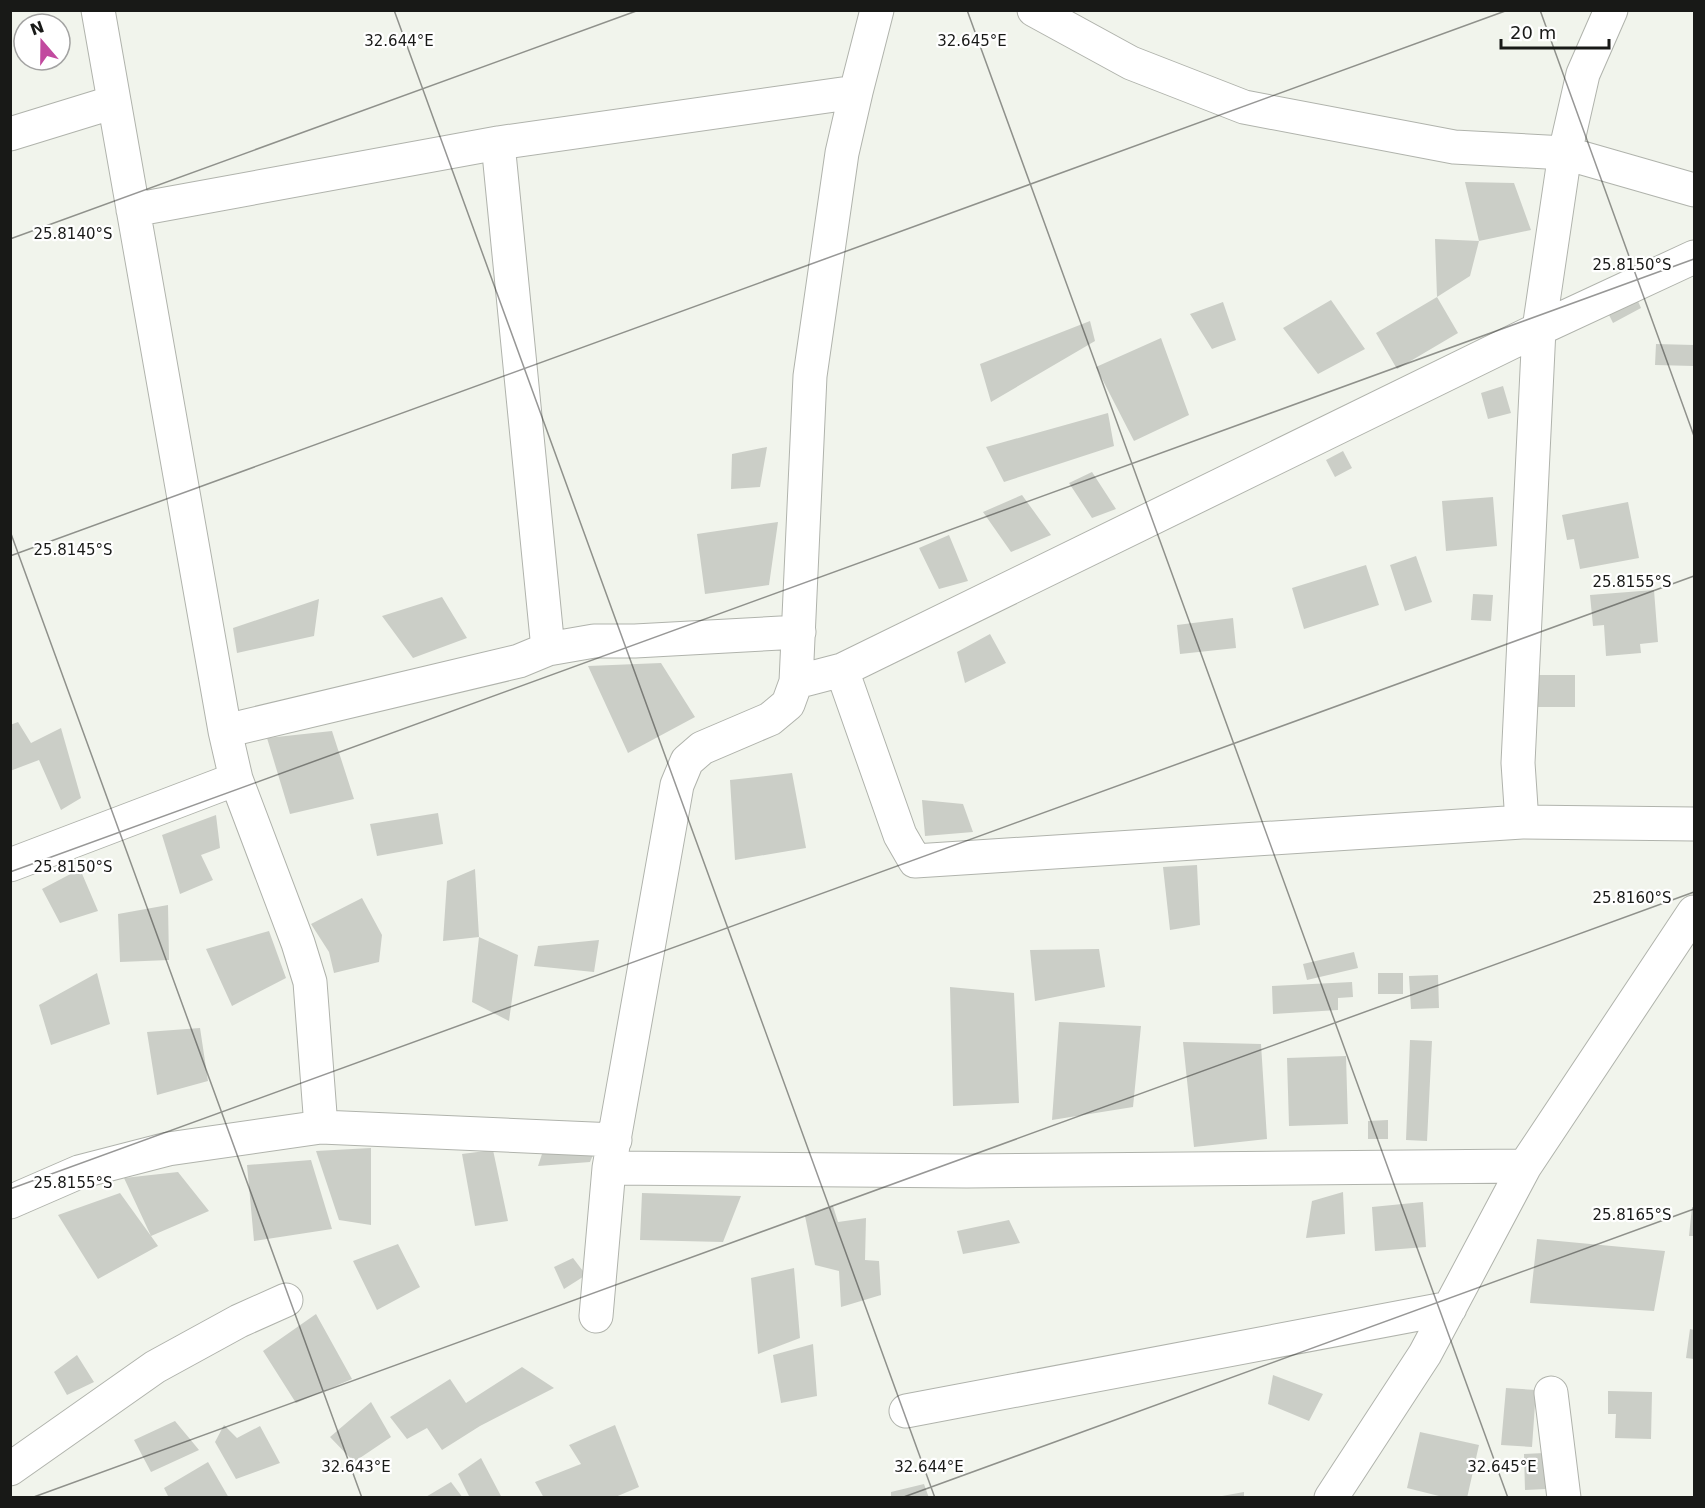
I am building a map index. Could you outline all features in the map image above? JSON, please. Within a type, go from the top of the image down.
[{"type":"street","points":[[98,10],[225,731],[236,778],[298,943],[310,982],[321,1127]]},
{"type":"street","points":[[596,1316],[612,1154],[677,785],[687,761],[702,748],[770,719],[788,704],[796,682],[810,376],[842,153],[878,10]]},
{"type":"street","points":[[1034,10],[1131,63],[1244,107],[1454,147],[1565,153],[1695,190]]},
{"type":"street","points":[[1522,822],[1518,763],[1539,329],[1565,153],[1583,74],[1611,10]]},
{"type":"street","points":[[133,210],[498,143],[856,92]]},
{"type":"street","points":[[10,134],[114,102]]},
{"type":"street","points":[[498,143],[548,649]]},
{"type":"street","points":[[796,682],[842,670],[1539,329],[1695,257]]},
{"type":"street","points":[[225,731],[519,661],[548,649],[594,640],[636,641],[799,632]]},
{"type":"street","points":[[842,670],[900,835],[915,861],[1522,822],[1695,824]]},
{"type":"street","points":[[10,866],[236,778]]},
{"type":"street","points":[[1331,1497],[1425,1354],[1526,1166],[1695,912]]},
{"type":"street","points":[[10,1202],[79,1172],[168,1149],[321,1127],[612,1154],[967,1171],[1526,1166]]},
{"type":"street","points":[[10,1470],[155,1366],[239,1320],[286,1300]]},
{"type":"street","points":[[906,1411],[1450,1308]]},
{"type":"street","points":[[1551,1393],[1564,1497]]},
{"type":"building","points":[[1465,182],[1514,183],[1531,230],[1479,241]]},
{"type":"building","points":[[1435,239],[1479,241],[1470,276],[1437,297]]},
{"type":"building","points":[[1634,292],[1641,308],[1613,323],[1605,307]]},
{"type":"building","points":[[1437,297],[1458,333],[1397,369],[1376,333]]},
{"type":"building","points":[[1331,300],[1365,349],[1318,374],[1283,328]]},
{"type":"building","points":[[1223,302],[1236,340],[1212,349],[1190,314]]},
{"type":"building","points":[[1090,321],[1095,341],[991,402],[980,364]]},
{"type":"building","points":[[1161,338],[1189,415],[1134,441],[1096,367]]},
{"type":"building","points":[[1656,344],[1694,345],[1694,366],[1655,365]]},
{"type":"building","points":[[1503,386],[1511,413],[1488,419],[1481,393]]},
{"type":"building","points":[[1108,413],[1114,446],[1004,482],[986,447]]},
{"type":"building","points":[[767,447],[760,487],[731,489],[732,454]]},
{"type":"building","points":[[1343,451],[1352,468],[1335,477],[1326,460]]},
{"type":"building","points":[[1092,472],[1116,509],[1092,518],[1069,483]]},
{"type":"building","points":[[1022,495],[1051,535],[1011,552],[983,512]]},
{"type":"building","points":[[1493,497],[1497,546],[1446,551],[1442,501]]},
{"type":"building","points":[[1628,502],[1639,558],[1580,569],[1574,539],[1567,540],[1562,515]]},
{"type":"building","points":[[778,522],[769,585],[705,594],[697,534]]},
{"type":"building","points":[[949,535],[968,581],[939,589],[919,548]]},
{"type":"building","points":[[1416,556],[1432,602],[1405,611],[1390,565]]},
{"type":"building","points":[[1366,565],[1379,605],[1304,629],[1292,588]]},
{"type":"building","points":[[1654,590],[1658,642],[1640,644],[1641,653],[1606,656],[1604,625],[1593,626],[1590,595]]},
{"type":"building","points":[[1473,594],[1493,595],[1491,621],[1471,620]]},
{"type":"building","points":[[442,597],[467,638],[413,658],[382,616]]},
{"type":"building","points":[[319,599],[314,636],[237,653],[233,628]]},
{"type":"building","points":[[1233,618],[1236,648],[1180,654],[1177,625]]},
{"type":"building","points":[[990,634],[1006,663],[965,683],[957,652]]},
{"type":"building","points":[[661,663],[695,717],[628,753],[588,666]]},
{"type":"building","points":[[1538,675],[1575,675],[1575,707],[1537,707]]},
{"type":"building","points":[[18,722],[31,743],[61,728],[81,798],[61,810],[39,760],[10,771],[10,725]]},
{"type":"building","points":[[332,731],[354,799],[290,814],[267,738]]},
{"type":"building","points":[[792,773],[806,848],[735,860],[730,780]]},
{"type":"building","points":[[922,800],[963,804],[973,832],[925,836]]},
{"type":"building","points":[[438,813],[443,844],[377,856],[370,824]]},
{"type":"building","points":[[216,815],[220,848],[201,855],[213,880],[180,894],[162,835]]},
{"type":"building","points":[[1197,865],[1200,925],[1170,930],[1163,867]]},
{"type":"building","points":[[80,869],[98,911],[60,923],[42,889]]},
{"type":"building","points":[[475,869],[479,937],[443,941],[447,881]]},
{"type":"building","points":[[362,898],[382,935],[379,962],[334,973],[329,952],[311,924]]},
{"type":"building","points":[[168,905],[169,960],[120,962],[118,914]]},
{"type":"building","points":[[269,931],[286,978],[232,1006],[206,949]]},
{"type":"building","points":[[479,937],[518,955],[509,1021],[472,1002]]},
{"type":"building","points":[[599,940],[594,972],[534,966],[538,946]]},
{"type":"building","points":[[1099,949],[1105,987],[1035,1001],[1030,950]]},
{"type":"building","points":[[1354,952],[1358,968],[1307,980],[1303,964]]},
{"type":"building","points":[[97,973],[110,1024],[51,1045],[39,1005]]},
{"type":"building","points":[[1378,973],[1403,973],[1403,994],[1378,994]]},
{"type":"building","points":[[1438,975],[1439,1008],[1411,1009],[1409,976]]},
{"type":"building","points":[[1352,982],[1353,997],[1338,998],[1338,1010],[1273,1014],[1272,986]]},
{"type":"building","points":[[950,987],[1014,993],[1019,1103],[953,1106]]},
{"type":"building","points":[[1059,1022],[1141,1026],[1133,1107],[1052,1120]]},
{"type":"building","points":[[200,1028],[208,1081],[157,1095],[147,1032]]},
{"type":"building","points":[[1410,1040],[1432,1041],[1427,1141],[1406,1140]]},
{"type":"building","points":[[1183,1042],[1261,1044],[1267,1139],[1194,1147]]},
{"type":"building","points":[[1346,1056],[1348,1124],[1289,1126],[1287,1058]]},
{"type":"building","points":[[1388,1120],[1388,1139],[1368,1139],[1368,1121]]},
{"type":"building","points":[[371,1148],[371,1225],[339,1220],[316,1151]]},
{"type":"building","points":[[544,1148],[596,1148],[590,1162],[538,1166]]},
{"type":"building","points":[[493,1150],[508,1221],[475,1226],[462,1154]]},
{"type":"building","points":[[311,1160],[332,1229],[254,1241],[247,1165]]},
{"type":"building","points":[[178,1172],[209,1211],[151,1236],[124,1178]]},
{"type":"building","points":[[1343,1192],[1345,1234],[1306,1238],[1312,1201]]},
{"type":"building","points":[[120,1193],[158,1246],[98,1279],[58,1215]]},
{"type":"building","points":[[642,1193],[741,1196],[723,1242],[640,1240]]},
{"type":"building","points":[[1423,1202],[1426,1247],[1375,1251],[1372,1207]]},
{"type":"building","points":[[833,1206],[838,1222],[866,1218],[865,1260],[879,1261],[881,1295],[841,1307],[839,1271],[815,1265],[805,1216]]},
{"type":"building","points":[[1692,1207],[1694,1207],[1694,1236],[1689,1236]]},
{"type":"building","points":[[1009,1220],[1020,1243],[963,1254],[957,1231]]},
{"type":"building","points":[[1537,1239],[1665,1251],[1654,1311],[1530,1303]]},
{"type":"building","points":[[398,1244],[420,1287],[377,1310],[353,1261]]},
{"type":"building","points":[[573,1258],[586,1275],[564,1289],[554,1267]]},
{"type":"building","points":[[794,1268],[800,1338],[758,1354],[751,1278]]},
{"type":"building","points":[[316,1314],[352,1379],[296,1403],[263,1351]]},
{"type":"building","points":[[1690,1329],[1694,1330],[1694,1359],[1686,1358]]},
{"type":"building","points":[[813,1344],[817,1396],[781,1403],[773,1355]]},
{"type":"building","points":[[77,1355],[94,1382],[67,1395],[54,1372]]},
{"type":"building","points":[[522,1367],[554,1388],[480,1426],[442,1450],[427,1428],[407,1439],[390,1417],[450,1379],[466,1403]]},
{"type":"building","points":[[1273,1375],[1323,1394],[1309,1421],[1268,1404]]},
{"type":"building","points":[[1506,1388],[1536,1390],[1532,1447],[1501,1445]]},
{"type":"building","points":[[1608,1391],[1652,1392],[1651,1439],[1615,1438],[1616,1414],[1608,1414]]},
{"type":"building","points":[[371,1402],[391,1437],[354,1462],[330,1437]]},
{"type":"building","points":[[175,1421],[199,1450],[151,1472],[134,1440]]},
{"type":"building","points":[[224,1425],[237,1438],[260,1426],[280,1463],[236,1479],[215,1442]]},
{"type":"building","points":[[615,1425],[639,1487],[613,1498],[544,1498],[535,1482],[581,1464],[569,1445]]},
{"type":"building","points":[[1420,1432],[1479,1445],[1467,1498],[1447,1498],[1407,1488]]},
{"type":"building","points":[[1544,1453],[1546,1489],[1525,1490],[1524,1454]]},
{"type":"building","points":[[481,1458],[502,1498],[470,1498],[458,1474]]},
{"type":"building","points":[[208,1462],[229,1498],[169,1498],[164,1488]]},
{"type":"building","points":[[451,1482],[463,1498],[424,1498]]},
{"type":"building","points":[[924,1484],[929,1498],[891,1498],[891,1492]]},
{"type":"building","points":[[1244,1492],[1244,1498],[1222,1498],[1222,1496]]}]
